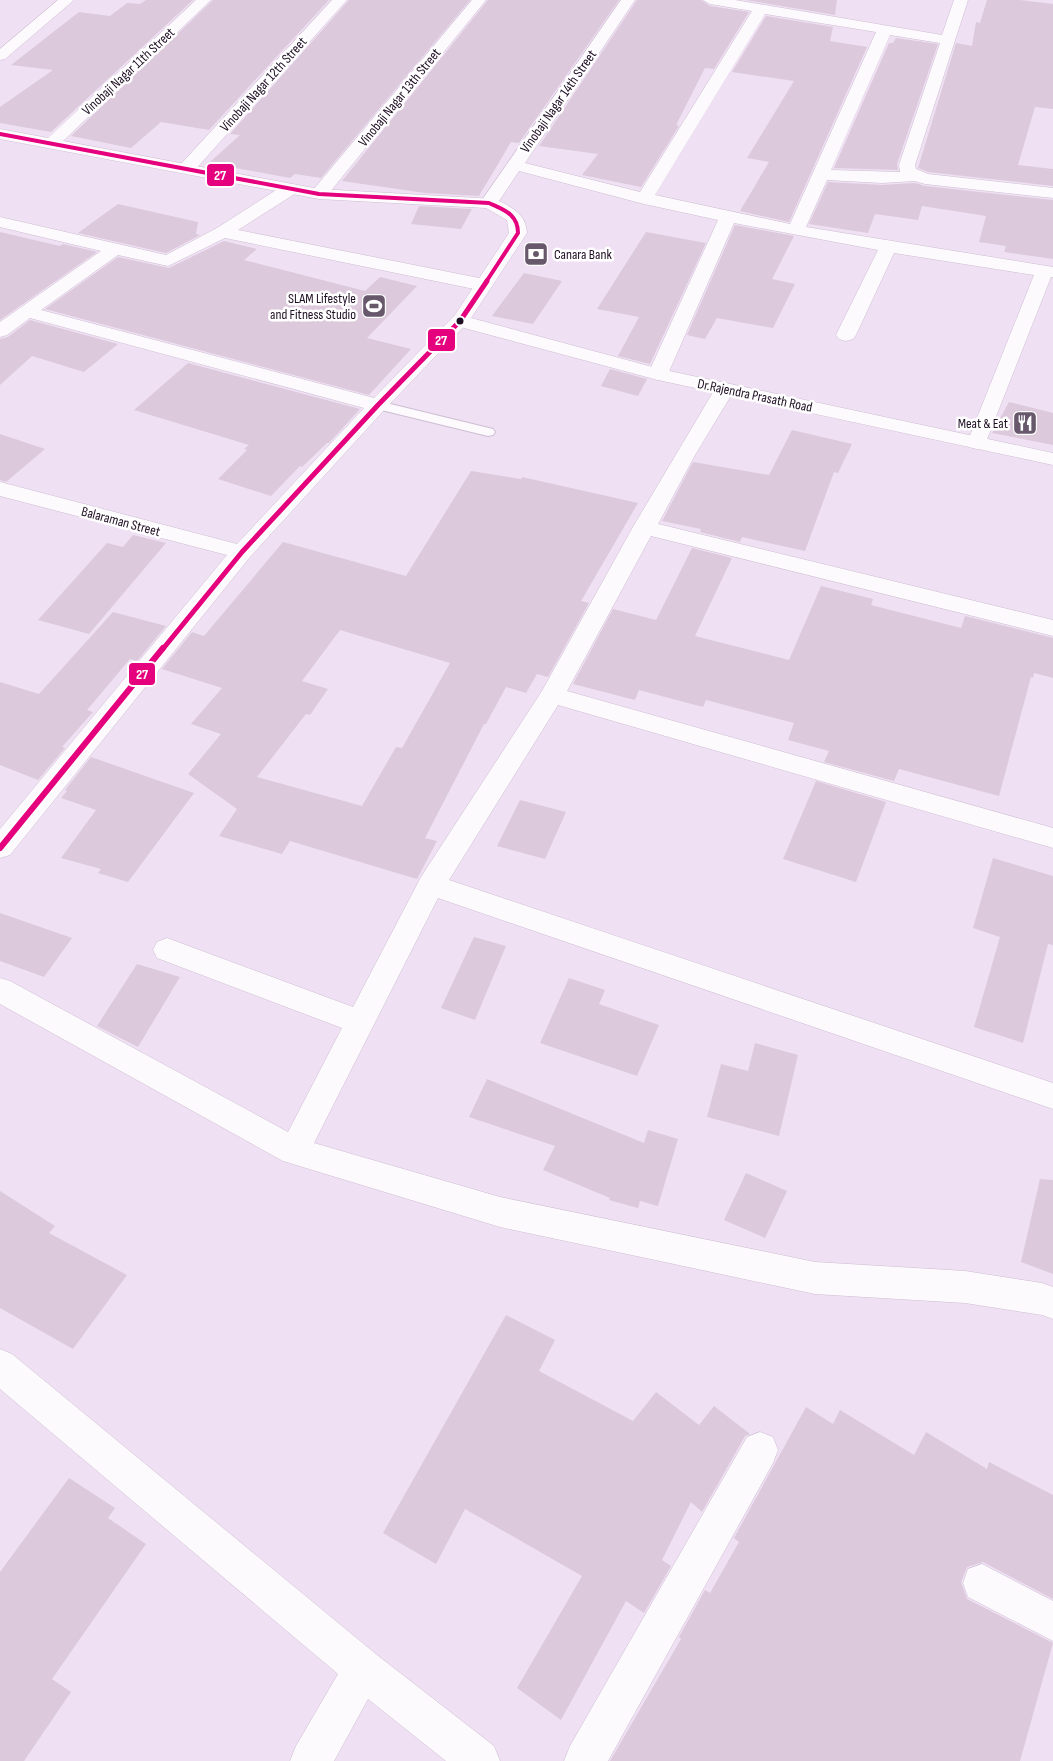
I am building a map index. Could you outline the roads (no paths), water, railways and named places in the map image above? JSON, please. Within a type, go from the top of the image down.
[{"type":"street","points":[[0,56],[66,0]]},
{"type":"street","name":"Vinobaji Nagar 11th Street","points":[[52,143],[204,0]]},
{"type":"street","name":"Vinobaji Nagar 12th Street","points":[[187,168],[340,0]]},
{"type":"street","name":"Vinobaji Nagar 13th Street","points":[[319,194],[479,0]]},
{"type":"street","name":"Vinobaji Nagar 14th Street","points":[[489,203],[628,0]]},
{"type":"street","points":[[710,0],[761,9],[785,6],[885,29],[948,40]]},
{"type":"street","points":[[914,176],[908,172],[907,165],[961,0]]},
{"type":"street","points":[[644,199],[761,9]]},
{"type":"street","points":[[796,231],[885,29]]},
{"type":"street","points":[[0,134],[319,194],[489,203],[512,214],[519,224],[518,233],[460,321],[378,405],[242,552],[0,848]]},
{"type":"street","points":[[514,165],[644,199],[728,218],[796,231],[1049,272],[977,443]]},
{"type":"street","points":[[821,174],[882,178],[914,176],[926,179],[1053,193]]},
{"type":"street","points":[[0,222],[168,261],[223,232],[290,189]]},
{"type":"street","points":[[658,374],[728,218]]},
{"type":"street","points":[[223,232],[484,285]]},
{"type":"street","points":[[846,335],[889,246]]},
{"type":"street","points":[[0,331],[115,249]]},
{"type":"street","points":[[27,312],[378,405]]},
{"type":"street","name":"Dr.Rajendra Prasath Road","points":[[460,321],[658,374],[1053,459]]},
{"type":"street","points":[[294,1151],[431,885],[552,695],[644,527],[725,389]]},
{"type":"street","name":"Balaraman Street","points":[[0,489],[242,552]]},
{"type":"street","points":[[644,527],[1053,628]]},
{"type":"street","points":[[552,695],[1053,838]]},
{"type":"street","points":[[431,885],[1053,1096]]},
{"type":"street","points":[[167,950],[361,1022]]},
{"type":"street","points":[[0,990],[294,1151],[500,1212],[815,1278],[965,1287],[1042,1299],[1053,1304]]},
{"type":"street","points":[[0,1366],[362,1669],[479,1761]]},
{"type":"street","points":[[585,1761],[760,1450]]},
{"type":"street","points":[[982,1582],[1053,1622]]},
{"type":"street","points":[[311,1761],[362,1669]]},
{"type":"lane","points":[[378,405],[488,432]]},
{"type":"place","name":"Canara Bank","points":[[536,254]]},
{"type":"place","name":"SLAM Lifestyle and Fitness Studio","points":[[374,306]]},
{"type":"place","name":"Meat & Eat","points":[[1025,423]]}]
